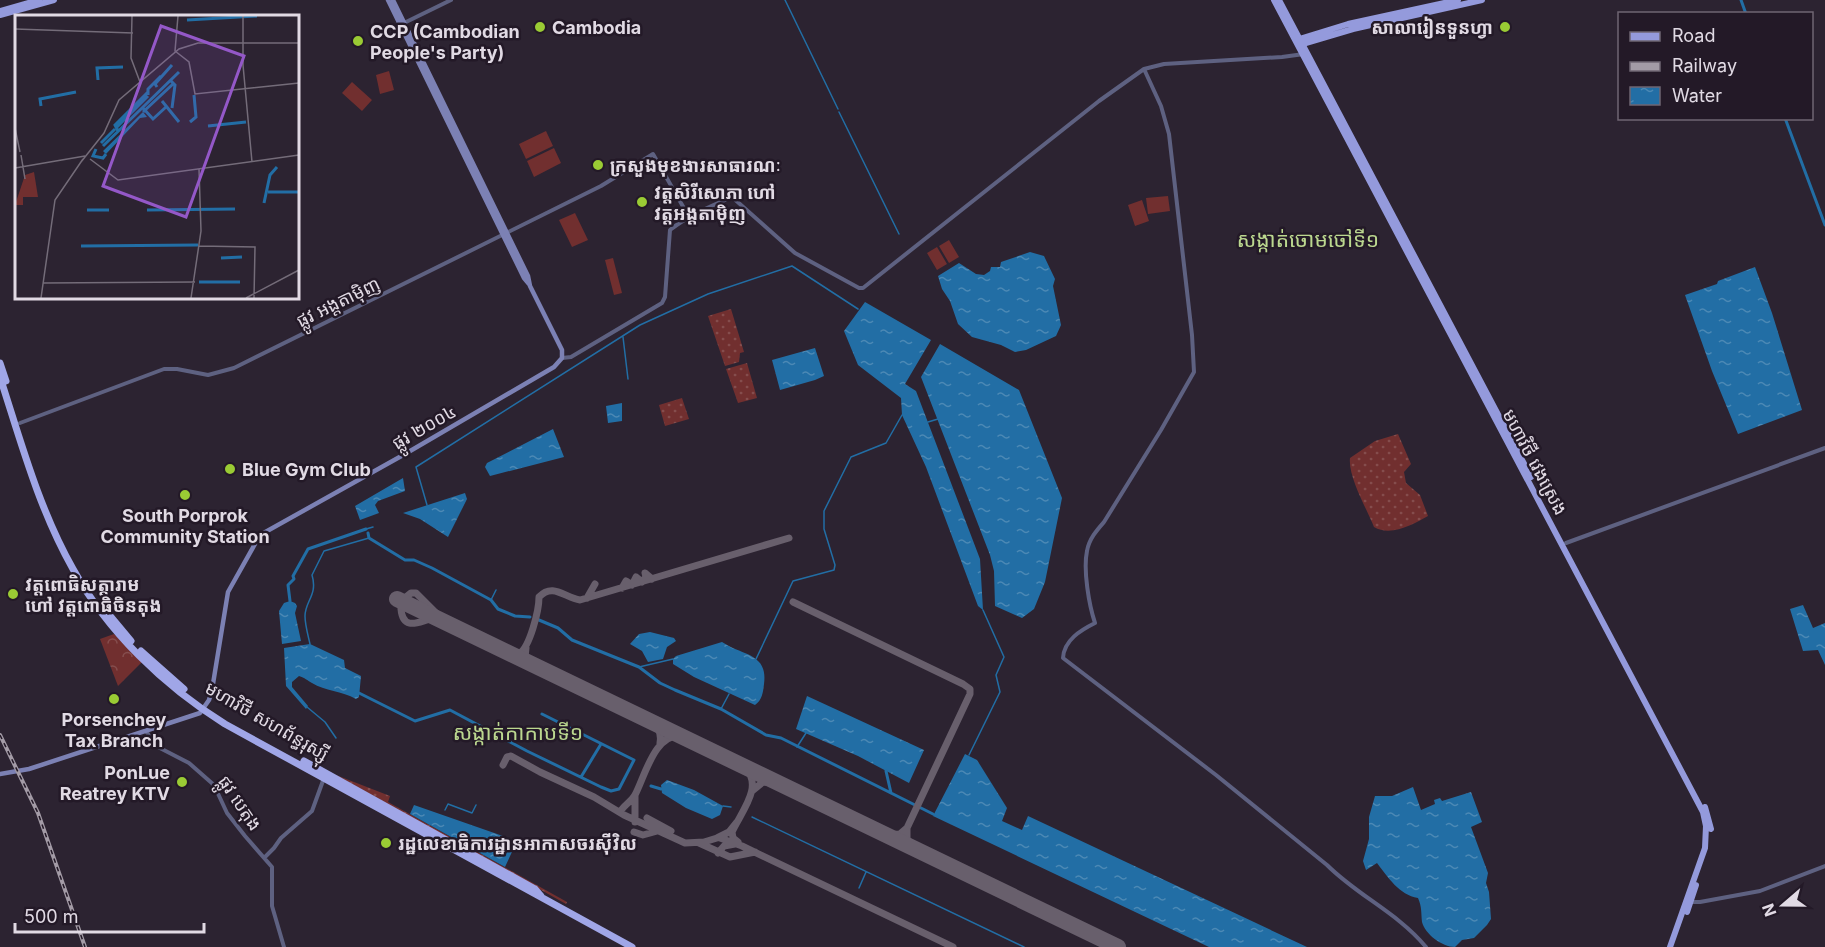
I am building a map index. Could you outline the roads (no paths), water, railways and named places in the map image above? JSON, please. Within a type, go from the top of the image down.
[{"type":"highway","name":"មហាវិថី សហព័ន្ធរុស្ស៊ី","points":[[0,363],[28,455]]},
{"type":"highway","name":"មហាវិថី សហព័ន្ធរុស្ស៊ី","points":[[0,377],[49,514],[72,567],[116,631],[145,661],[225,724],[326,775],[536,896],[541,896],[632,947]]},
{"type":"main road","points":[[0,13],[39,0]]},
{"type":"main road","points":[[0,13],[54,0]]},
{"type":"main road","points":[[388,0],[505,234],[524,278],[560,345],[562,358]]},
{"type":"main road","points":[[393,0],[402,24]]},
{"type":"main road","name":"មហាវិថី វេងស្រេង","points":[[1274,0],[1299,41]]},
{"type":"main road","name":"មហាវិថី វេងស្រេង","points":[[1280,0],[1305,53],[1607,625]]},
{"type":"main road","points":[[1299,41],[1348,24],[1458,0]]},
{"type":"main road","points":[[1299,41],[1481,0]]},
{"type":"main road","name":"មហាវិថី វេងស្រេង","points":[[1305,53],[1566,543],[1703,812],[1707,841],[1672,947]]},
{"type":"main road","name":"ផ្លូវ ២០០៤","points":[[204,708],[213,690],[228,592],[260,535],[479,411],[554,367],[562,358]]},
{"type":"main road","points":[[0,774],[24,770],[193,716],[204,708]]},
{"type":"street","points":[[402,24],[451,0]]},
{"type":"street","points":[[562,358],[571,357],[662,303],[665,297],[670,230],[689,217],[732,198],[795,253],[862,288],[1099,101],[1144,69],[1164,64],[1305,53]]},
{"type":"street","points":[[1144,69],[1161,106],[1168,134],[1192,330],[1194,372],[1161,430],[1090,541],[1086,568],[1090,606],[1095,623],[1072,637],[1063,658],[1216,775],[1341,878],[1402,922],[1426,947]]},
{"type":"street","name":"ផ្លូវ អង្តតាម៉ិញ","points":[[20,423],[164,369],[208,375],[234,368],[601,186],[653,154],[689,217]]},
{"type":"street","points":[[1566,543],[1825,448]]},
{"type":"street","name":"ផ្លូវ បេតុង","points":[[146,731],[156,746],[189,763],[207,777],[218,790],[227,813],[273,870],[272,906],[284,947]]},
{"type":"street","points":[[265,858],[281,838],[312,811],[326,775]]},
{"type":"street","points":[[1689,901],[1700,902],[1760,891],[1825,866]]},
{"type":"water","points":[[1030,252],[1044,256],[1055,279],[1053,286],[1061,325],[1056,336],[1026,350],[1015,352],[1001,345],[972,337],[958,324],[938,276],[959,263],[976,274],[984,275],[990,271],[991,267],[1000,267],[1001,262]]},
{"type":"water","points":[[1755,267],[1802,410],[1738,434],[1712,371],[1685,295]]},
{"type":"water","points":[[865,302],[931,340],[905,384],[916,391],[980,559],[983,610],[978,606],[926,467],[902,415],[901,398],[858,365],[844,331]]},
{"type":"water","points":[[940,344],[1019,390],[1062,498],[1045,582],[1034,609],[1022,618],[995,606],[994,571],[990,555],[921,377]]},
{"type":"water","points":[[815,348],[824,376],[780,390],[772,360]]},
{"type":"water","points":[[622,403],[622,421],[608,423],[606,406]]},
{"type":"water","points":[[553,429],[564,457],[490,476],[485,467],[487,463]]},
{"type":"water","points":[[403,478],[405,491],[378,501],[375,505],[379,513],[360,520],[355,506]]},
{"type":"water","points":[[465,493],[467,499],[448,537],[420,519],[403,513]]},
{"type":"water","points":[[290,601],[297,606],[295,613],[301,641],[282,644],[279,611],[284,603]]},
{"type":"water","points":[[1803,605],[1813,628],[1825,623],[1825,665],[1818,650],[1803,651],[1790,609]]},
{"type":"water","points":[[650,632],[674,638],[676,641],[667,647],[663,659],[648,662],[642,651],[630,644],[639,634]]},
{"type":"water","points":[[722,642],[752,657],[762,666],[763,690],[761,699],[755,705],[694,677],[673,664],[676,656]]},
{"type":"water","points":[[310,644],[344,660],[345,668],[361,676],[359,697],[356,699],[322,688],[299,676],[292,682],[292,687],[308,706],[306,709],[286,686],[284,648]]},
{"type":"water","points":[[807,696],[924,750],[909,783],[858,756],[796,729]]},
{"type":"water","points":[[965,754],[977,760],[1007,808],[1002,821],[1022,830],[1028,816],[1307,947],[1209,947],[933,816]]},
{"type":"water","points":[[667,780],[694,790],[723,806],[720,815],[712,819],[686,808],[662,793],[661,785]]},
{"type":"water","points":[[1413,787],[1421,810],[1435,804],[1434,800],[1440,798],[1442,801],[1471,792],[1482,822],[1471,827],[1488,873],[1486,883],[1491,919],[1474,938],[1462,940],[1455,947],[1440,942],[1430,935],[1422,922],[1418,898],[1400,889],[1377,863],[1366,870],[1363,861],[1369,839],[1369,817],[1375,796],[1392,796]]},
{"type":"water","points":[[414,805],[517,841],[505,867],[410,814]]},
{"type":"waterway","points":[[785,0],[838,109]]},
{"type":"waterway","points":[[1741,0],[1745,12]]},
{"type":"waterway","points":[[839,112],[899,234]]},
{"type":"waterway","points":[[1786,120],[1825,225]]},
{"type":"waterway","points":[[427,505],[416,467],[640,325],[708,294],[792,266],[858,309]]},
{"type":"waterway","points":[[623,337],[628,379]]},
{"type":"waterway","points":[[756,659],[793,581],[834,570],[835,565],[824,529],[824,511],[851,457],[886,443],[902,415]]},
{"type":"waterway","points":[[928,422],[938,419]]},
{"type":"waterway","points":[[366,529],[373,527]]},
{"type":"waterway","points":[[290,601],[288,585],[294,579],[293,576],[308,549],[366,529]]},
{"type":"waterway","points":[[368,533],[369,538],[405,560],[414,560],[432,568],[491,600],[498,609],[515,616],[530,617]]},
{"type":"waterway","points":[[310,644],[305,616],[313,588],[312,575],[324,551],[369,538]]},
{"type":"waterway","points":[[491,600],[496,590]]},
{"type":"waterway","points":[[969,755],[1000,692],[996,675],[1004,657],[983,610]]},
{"type":"waterway","points":[[539,620],[558,628],[572,640],[639,667],[660,683],[721,709],[766,735],[781,738],[933,814]]},
{"type":"waterway","points":[[639,667],[673,659]]},
{"type":"waterway","points":[[359,693],[415,721],[450,710],[601,787],[611,791],[619,789],[634,760],[542,714]]},
{"type":"waterway","points":[[721,709],[729,694]]},
{"type":"waterway","points":[[307,707],[325,722],[336,738]]},
{"type":"waterway","points":[[797,747],[806,733]]},
{"type":"waterway","points":[[581,777],[601,744]]},
{"type":"waterway","points":[[886,771],[891,793]]},
{"type":"waterway","points":[[651,786],[661,789]]},
{"type":"waterway","points":[[445,810],[448,804],[472,813],[476,805]]},
{"type":"waterway","points":[[723,806],[731,807]]},
{"type":"waterway","points":[[752,817],[1024,947]]},
{"type":"waterway","points":[[859,888],[866,872]]},
{"type":"railway","points":[[0,735],[38,813],[85,947]]},
{"type":"place","name":"Cambodia","points":[[540,27]]},
{"type":"place","name":"សាលារៀនទួនហ្វា","points":[[1505,27]]},
{"type":"place","name":"CCP (Cambodian People's Party)","points":[[358,41]]},
{"type":"place","name":"ក្រសួងមុខងារសាធារណៈ","points":[[598,165]]},
{"type":"place","name":"វត្តសិរីសោភា ហៅ វត្តអង្តតាម៉ិញ","points":[[642,202]]},
{"type":"place","name":"Blue Gym Club","points":[[230,469]]},
{"type":"place","name":"South Porprok Community Station","points":[[185,495]]},
{"type":"place","name":"វត្តពោធិសត្តារាម ហៅ វត្តពោធិចិនតុង","points":[[13,594]]},
{"type":"place","name":"Porsenchey Tax Branch","points":[[114,699]]},
{"type":"place","name":"PonLue Reatrey KTV","points":[[182,782]]},
{"type":"place","name":"រដ្ឋលេខាធិការដ្ឋានអាកាសចរស៊ីវិល","points":[[386,843]]},
{"type":"district","name":"សង្កាត់ចោមចៅទី១","points":[[1308,239]]},
{"type":"district","name":"សង្កាត់កាកាបទី១","points":[[518,732]]}]
